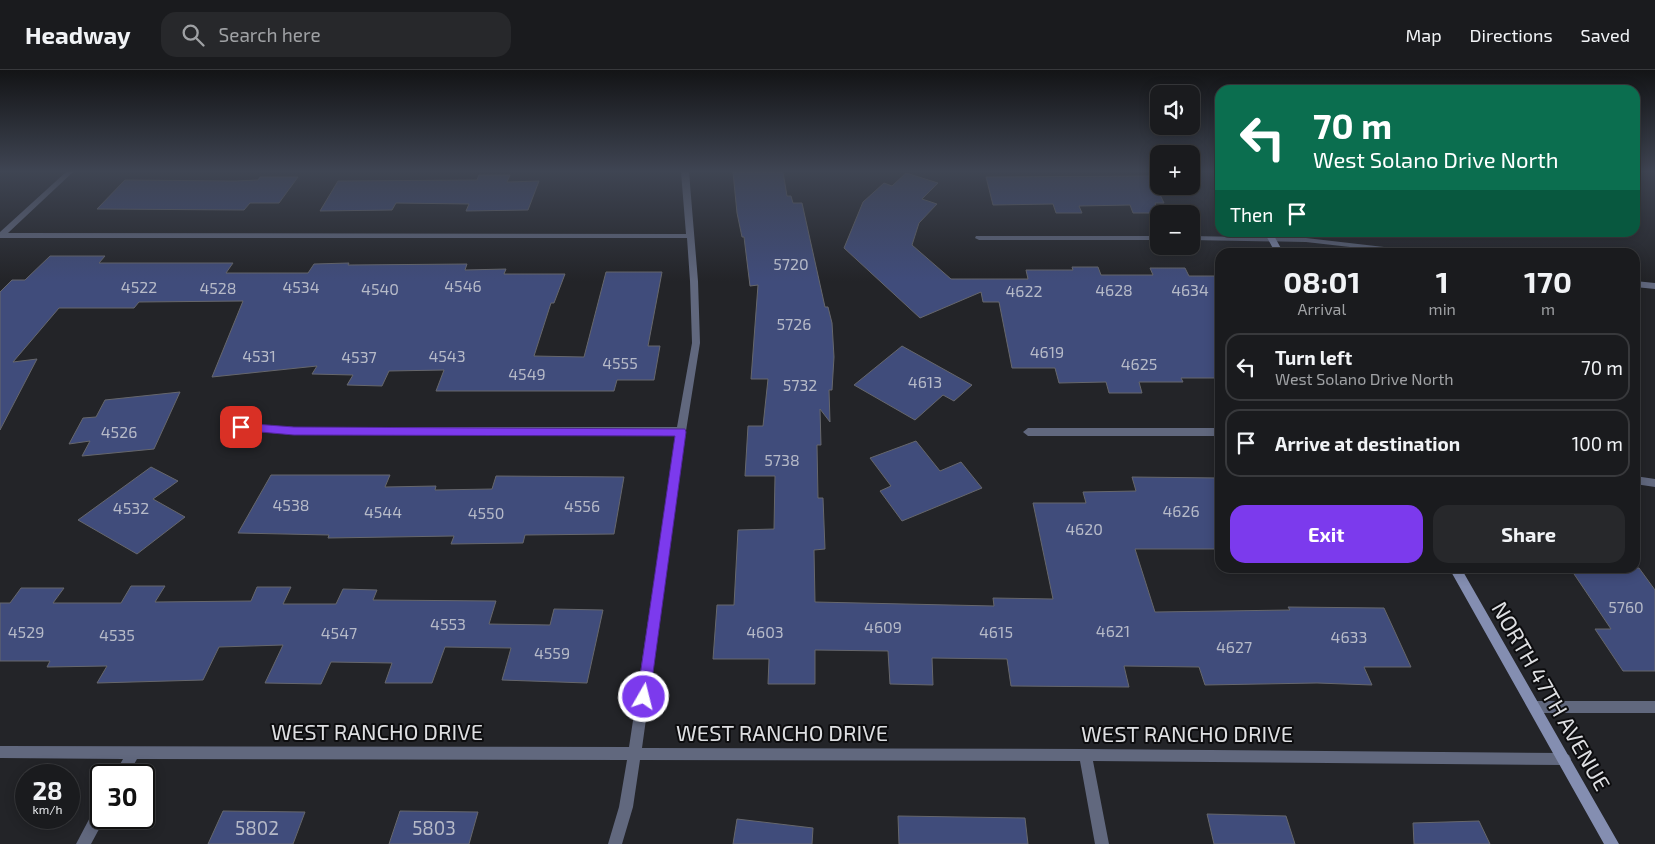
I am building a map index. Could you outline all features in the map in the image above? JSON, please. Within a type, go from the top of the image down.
[{"type":"street","points":[[1,236],[31,208]]},
{"type":"street","points":[[615,844],[626,807],[635,754],[681,432],[696,343],[688,208]]},
{"type":"street","points":[[1,236],[691,236]]},
{"type":"street","points":[[1200,238],[1230,237]]},
{"type":"street","points":[[1270,237],[1276,248]]},
{"type":"street","points":[[1279,237],[1380,248]]},
{"type":"street","points":[[979,238],[1150,238]]},
{"type":"street","points":[[1640,284],[1655,286]]},
{"type":"street","points":[[241,427],[294,431],[681,432]]},
{"type":"street","points":[[1028,432],[1215,432]]},
{"type":"street","points":[[1640,480],[1655,482]]},
{"type":"street","name":"NORTH 47TH AVENUE","points":[[1459,573],[1612,844]]},
{"type":"street","points":[[1535,707],[1655,707]]},
{"type":"street","name":"WEST RANCHO DRIVE","points":[[0,752],[133,754],[1085,755],[1564,759]]},
{"type":"street","points":[[127,764],[133,754]]},
{"type":"street","points":[[1085,755],[1102,844]]},
{"type":"street","points":[[83,844],[91,829]]},
{"type":"building","points":[[98,208],[246,208],[244,210]]},
{"type":"building","points":[[322,208],[393,208],[392,210],[320,211]]},
{"type":"building","points":[[467,208],[529,208],[528,210],[466,211]]},
{"type":"building","points":[[737,208],[803,208],[825,307],[828,307],[832,323],[834,357],[832,390],[829,390],[830,422],[820,409],[821,445],[817,445],[818,498],[823,498],[825,549],[814,550],[815,602],[994,606],[993,598],[1053,599],[1033,503],[1086,503],[1083,492],[1136,491],[1132,477],[1215,478],[1215,549],[1135,549],[1155,612],[1290,610],[1288,607],[1384,608],[1411,667],[1364,667],[1372,685],[1317,683],[1205,685],[1199,667],[1124,666],[1129,687],[1011,686],[1007,659],[932,658],[933,685],[890,684],[888,651],[815,650],[815,684],[768,684],[769,659],[713,659],[717,605],[734,605],[738,530],[774,529],[775,476],[745,476],[748,426],[763,426],[768,379],[751,379],[758,285],[750,286],[744,237],[742,237]]},
{"type":"building","points":[[860,208],[933,208],[919,223],[912,245],[951,279],[1028,279],[1026,270],[1073,270],[1072,267],[1098,267],[1101,275],[1153,275],[1150,268],[1185,268],[1189,276],[1215,276],[1215,378],[1181,378],[1183,382],[1139,382],[1142,393],[1109,393],[1106,382],[1059,383],[1055,368],[1012,368],[999,302],[983,302],[981,292],[920,318],[844,248]]},
{"type":"building","points":[[1054,208],[1080,208],[1082,213],[1056,213]]},
{"type":"building","points":[[1131,208],[1150,208],[1150,213],[1133,213]]},
{"type":"building","points":[[50,256],[105,256],[99,263],[233,263],[226,273],[308,273],[314,264],[349,263],[348,265],[467,264],[465,270],[506,269],[504,274],[565,274],[554,303],[551,303],[534,356],[584,357],[606,272],[662,272],[648,346],[660,346],[654,380],[617,380],[614,391],[436,391],[444,370],[389,371],[382,386],[347,385],[353,375],[312,374],[317,366],[212,377],[243,301],[139,302],[134,308],[59,308],[13,362],[37,359],[0,430],[0,292],[12,280],[25,280]]},
{"type":"building","points":[[902,346],[972,385],[954,401],[943,395],[915,420],[854,385]]},
{"type":"building","points":[[180,392],[154,449],[82,456],[90,441],[69,444],[83,418],[96,417],[105,400]]},
{"type":"building","points":[[916,441],[940,471],[961,462],[982,488],[902,521],[880,491],[891,486],[870,458]]},
{"type":"building","points":[[151,467],[178,481],[153,499],[185,517],[137,554],[78,520]]},
{"type":"building","points":[[271,475],[390,475],[385,487],[436,486],[435,490],[492,489],[496,476],[624,477],[614,534],[525,535],[523,543],[451,544],[454,536],[328,538],[329,535],[238,533]]},
{"type":"building","points":[[1640,569],[1655,590],[1655,671],[1623,671],[1595,629],[1611,629],[1573,573],[1640,573]]},
{"type":"building","points":[[131,586],[165,586],[155,602],[251,601],[257,587],[291,587],[283,604],[336,604],[343,589],[377,590],[373,600],[496,601],[489,624],[550,625],[554,609],[603,610],[587,683],[502,680],[511,648],[445,647],[432,683],[385,683],[392,663],[331,662],[321,684],[265,683],[283,645],[219,647],[203,680],[97,683],[107,666],[47,667],[50,661],[0,661],[0,603],[10,603],[21,588],[64,588],[53,603],[121,603]]},
{"type":"building","points":[[223,811],[305,812],[293,844],[208,844]]},
{"type":"building","points":[[400,811],[478,812],[469,844],[389,844]]},
{"type":"building","points":[[1207,814],[1286,816],[1295,844],[1214,844]]},
{"type":"building","points":[[898,816],[1025,818],[1028,844],[899,844]]},
{"type":"building","points":[[737,819],[813,828],[812,844],[733,844]]},
{"type":"building","points":[[1479,821],[1490,844],[1414,844],[1413,823]]},
{"type":"route","points":[[241,427],[294,431],[681,432],[644,697]]}]
